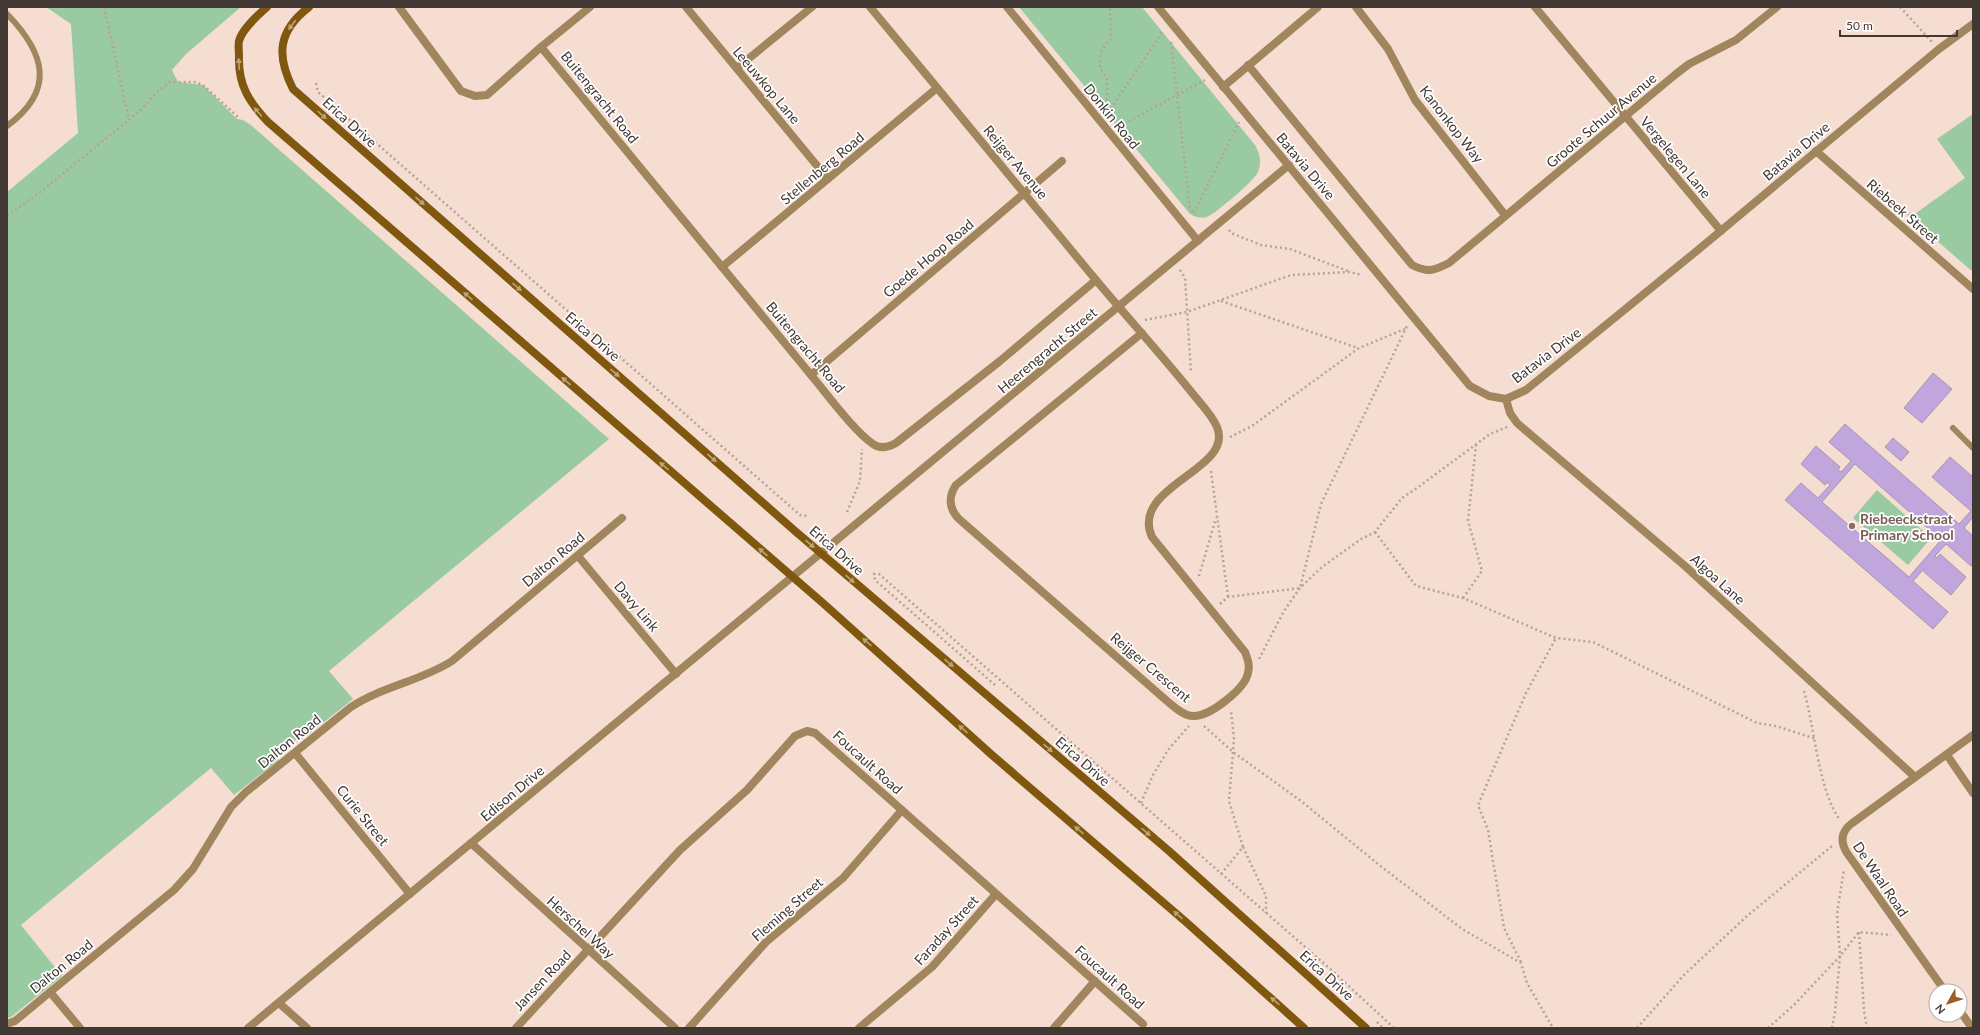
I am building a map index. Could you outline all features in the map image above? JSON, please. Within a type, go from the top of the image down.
[{"type":"main road","points":[[267,7],[253,20],[239,40],[239,62],[241,82],[249,101],[268,122],[792,577],[998,760],[1186,922],[1304,1028]]},
{"type":"main road","name":"Erica Drive","points":[[309,7],[289,28],[282,48],[284,71],[293,89],[821,554],[1169,851],[1366,1028]]},
{"type":"street","points":[[399,7],[462,91],[475,96],[487,95],[541,46],[590,7]]},
{"type":"street","name":"Leeuwkop Lane","points":[[686,7],[828,179]]},
{"type":"street","points":[[737,68],[812,7]]},
{"type":"street","name":"Reijger Avenue","points":[[870,7],[1096,280],[1142,333]]},
{"type":"street","name":"Donkin Road","points":[[1007,7],[1198,241]]},
{"type":"street","name":"Batavia Drive","points":[[1158,7],[1470,386],[1489,396],[1506,399],[1526,390],[1721,231],[1939,49],[1973,24]]},
{"type":"street","points":[[1223,87],[1318,7]]},
{"type":"street","name":"Kanonkop Way","points":[[1356,7],[1388,49],[1415,100],[1505,215]]},
{"type":"street","name":"Groote Schuur Avenue","points":[[1449,263],[1676,74],[1689,64],[1736,40],[1777,7]]},
{"type":"street","name":"Vergelegen Lane","points":[[1539,8],[1626,117],[1721,231]]},
{"type":"street","name":"Buitengracht Road","points":[[541,46],[811,375],[864,436],[874,445],[883,447],[896,444],[994,366],[1096,280]]},
{"type":"street","name":"Batavia Drive","points":[[1248,65],[1412,265],[1425,271],[1435,270],[1449,263]]},
{"type":"street","name":"Stellenberg Road","points":[[722,268],[937,88]]},
{"type":"street","name":"Riebeek Street","points":[[1816,151],[1973,289]]},
{"type":"street","name":"Goede Hoop Road","points":[[811,375],[1062,161]]},
{"type":"street","name":"Heerengracht Street","points":[[792,577],[1289,165]]},
{"type":"street","points":[[1142,333],[1214,420],[1219,431],[1218,444],[1214,452],[1155,503],[1148,516],[1149,531],[1152,537],[1190,585],[1245,652],[1249,664]]},
{"type":"street","name":"Reijger Crescent","points":[[1142,333],[956,485],[952,491],[950,504],[952,510],[959,519],[1179,710],[1192,716],[1204,714],[1222,702],[1241,686],[1248,675],[1249,664]]},
{"type":"street","name":"Algoa Lane","points":[[1506,399],[1510,413],[1517,423],[1685,566],[1915,777]]},
{"type":"street","name":"Dalton Road","points":[[7,1024],[15,1021],[174,890],[193,870],[231,807],[246,792],[351,707],[367,696],[438,670],[452,660],[622,518]]},
{"type":"street","name":"Davy Link","points":[[578,556],[676,674]]},
{"type":"street","name":"Edison Drive","points":[[248,1028],[792,577]]},
{"type":"street","name":"Foucault Road","points":[[588,950],[680,850],[748,790],[795,736],[802,731],[815,733],[1143,1024]]},
{"type":"street","name":"De Waal Road","points":[[1939,983],[1854,862],[1843,845],[1842,836],[1846,828],[1973,735]]},
{"type":"street","name":"Curie Street","points":[[295,753],[410,894]]},
{"type":"street","points":[[1947,755],[1973,793]]},
{"type":"street","name":"Fleming Street","points":[[689,1028],[766,942],[842,878],[902,810]]},
{"type":"street","name":"Herschel Way","points":[[471,843],[675,1028]]},
{"type":"street","name":"Faraday Street","points":[[859,1028],[932,967],[996,894]]},
{"type":"street","name":"Jansen Road","points":[[516,1028],[588,950]]},
{"type":"street","points":[[1054,1028],[1095,981]]},
{"type":"street","points":[[50,992],[80,1028]]},
{"type":"street","points":[[279,1002],[307,1028]]},
{"type":"lane","points":[[7,14],[20,27],[38,59],[41,81],[33,101],[17,119],[7,126]]},
{"type":"lane","points":[[1953,428],[1973,448]]},
{"type":"path","points":[[104,7],[129,120]]},
{"type":"path","points":[[1110,7],[1111,39],[1102,50],[1098,62],[1103,74],[1107,78],[1107,115],[1163,30],[1170,39],[1178,95],[1190,209],[1194,213]]},
{"type":"path","points":[[1900,7],[1939,49]]},
{"type":"path","points":[[1170,39],[1178,32]]},
{"type":"path","points":[[1109,133],[1178,95],[1212,74]]},
{"type":"path","points":[[7,216],[44,189],[129,120],[142,109],[156,92],[170,82],[195,82],[203,85],[238,118]]},
{"type":"path","points":[[316,83],[318,92],[324,98],[800,514],[807,516]]},
{"type":"path","points":[[1183,222],[1194,213],[1239,121],[1246,114]]},
{"type":"path","points":[[1221,222],[1231,233],[1261,245],[1290,249],[1350,272],[1382,279]]},
{"type":"path","points":[[1173,261],[1185,278],[1191,377],[1181,380]]},
{"type":"path","points":[[1136,326],[1146,320],[1187,312],[1291,275],[1350,272]]},
{"type":"path","points":[[1220,301],[1359,348]]},
{"type":"path","points":[[1300,588],[1321,504],[1412,315]]},
{"type":"path","points":[[1218,444],[1252,426],[1359,348],[1406,329]]},
{"type":"path","points":[[1249,664],[1259,658],[1284,611],[1300,588],[1322,567],[1361,538],[1375,532],[1402,498],[1490,434],[1517,423]]},
{"type":"path","points":[[847,512],[860,481],[861,451],[864,436]]},
{"type":"path","points":[[1463,598],[1482,571],[1468,521],[1476,444]]},
{"type":"path","points":[[1204,461],[1211,472],[1228,597]]},
{"type":"path","points":[[1190,585],[1198,578],[1216,515]]},
{"type":"path","points":[[1375,532],[1416,586],[1463,598],[1556,638],[1593,642],[1757,723],[1776,726],[1816,739]]},
{"type":"path","points":[[874,574],[879,574],[1266,913],[1394,1028]]},
{"type":"path","points":[[1211,611],[1228,597],[1300,588]]},
{"type":"path","points":[[1553,1028],[1527,983],[1521,963],[1504,928],[1488,830],[1478,805],[1526,693],[1556,638]]},
{"type":"path","points":[[1801,673],[1802,685],[1832,809],[1846,828]]},
{"type":"path","points":[[1222,702],[1230,710],[1234,739],[1229,801],[1243,847],[1266,896],[1266,913]]},
{"type":"path","points":[[1141,803],[1153,775],[1168,750],[1188,730],[1192,716],[1233,752],[1302,801],[1378,864],[1462,929],[1521,963]]},
{"type":"path","points":[[1637,1028],[1684,975],[1747,916],[1829,848],[1836,844],[1843,845]]},
{"type":"path","points":[[1221,874],[1243,847]]},
{"type":"path","points":[[1832,1028],[1835,1012],[1840,956],[1837,914],[1844,869],[1854,862]]},
{"type":"path","points":[[1859,932],[1891,936],[1900,929]]},
{"type":"path","points":[[1768,1028],[1794,1005],[1840,956],[1859,932]]},
{"type":"path","points":[[1859,932],[1864,1012],[1867,1028]]},
{"type":"green space","points":[[46,7],[241,7],[186,54],[172,70],[178,82],[203,85],[237,119],[243,120],[251,125],[609,439],[329,671],[353,699],[304,738],[296,740],[282,750],[278,761],[234,795],[211,768],[21,925],[62,976],[11,1017],[7,1018],[7,192],[78,133],[71,24]]},
{"type":"green space","points":[[1019,7],[1142,7],[1255,145],[1260,161],[1258,172],[1250,182],[1211,215],[1203,218],[1190,214]]},
{"type":"green space","points":[[1973,114],[1973,272],[1904,212],[1916,213],[1965,178],[1937,139]]},
{"type":"green space","points":[[1877,490],[1931,538],[1908,565],[1853,518]]},
{"type":"building","points":[[1933,373],[1952,389],[1922,423],[1904,408]]},
{"type":"building","points":[[1845,424],[1959,524],[1971,511],[1932,477],[1950,457],[1973,477],[1973,517],[1964,528],[1973,536],[1973,563],[1971,566],[1946,544],[1935,556],[1937,558],[1940,554],[1966,577],[1951,595],[1924,572],[1924,569],[1913,581],[1948,612],[1933,629],[1785,500],[1801,483],[1818,498],[1830,485],[1827,482],[1825,485],[1801,464],[1816,446],[1840,467],[1838,470],[1841,472],[1851,461],[1829,442]],"holes":[[[1855,464],[1941,540],[1909,577],[1822,502]]]},
{"type":"building","points":[[1893,438],[1909,452],[1901,461],[1885,447]]},
{"type":"place","name":"Riebeeckstraat Primary School","points":[[1852,526]]}]
